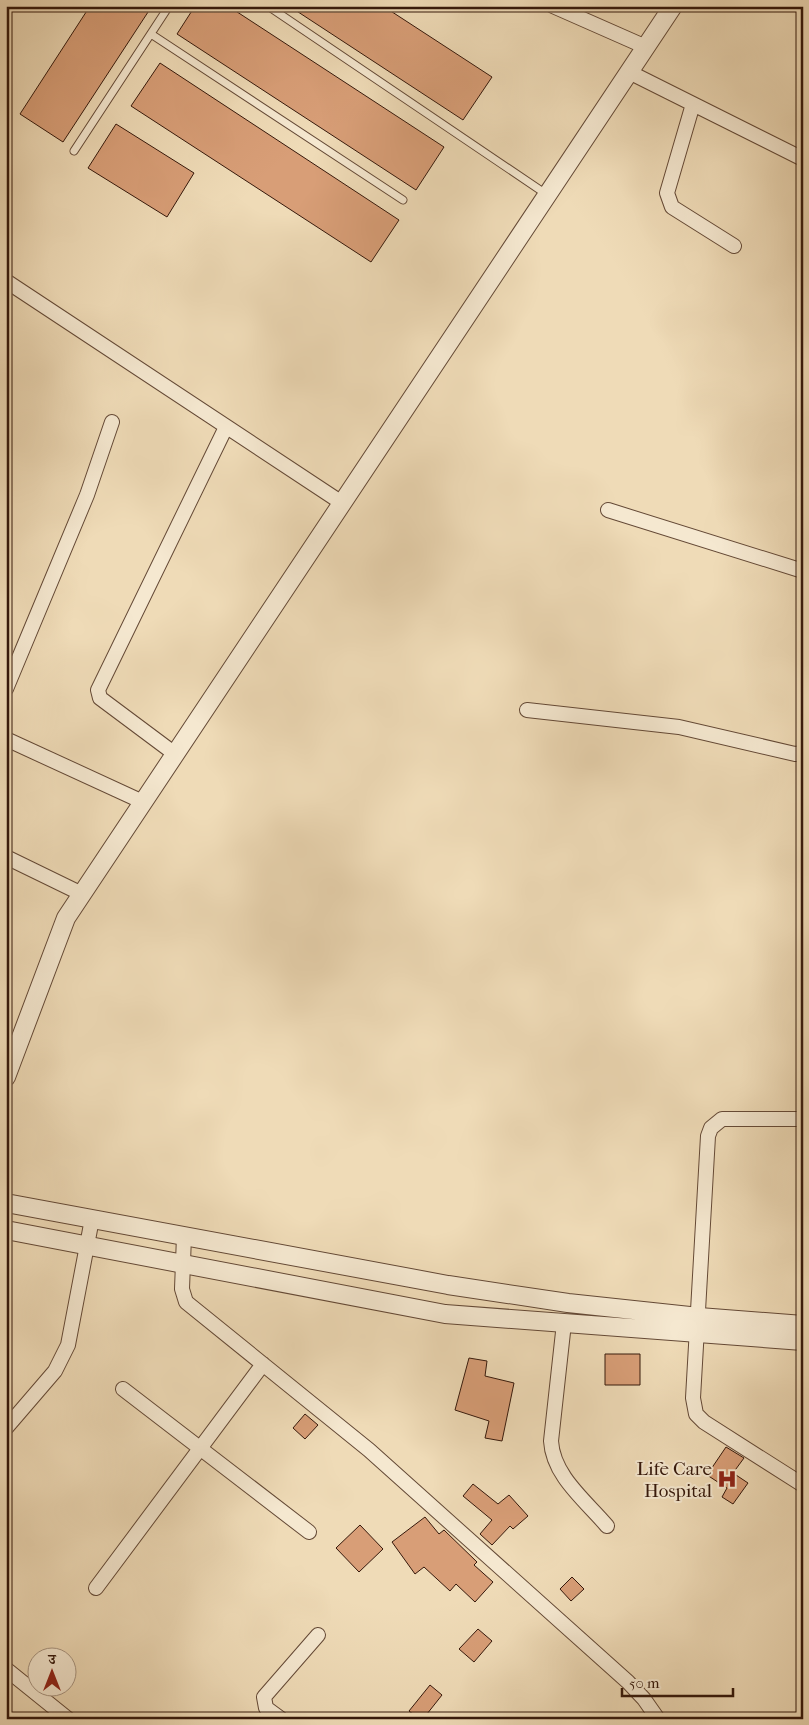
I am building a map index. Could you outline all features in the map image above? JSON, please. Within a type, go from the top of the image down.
[{"type":"street","points":[[553,6],[646,47]]},
{"type":"street","points":[[6,1077],[66,918],[646,47],[670,7]]},
{"type":"street","points":[[629,72],[803,159]]},
{"type":"street","points":[[692,104],[668,198],[672,207],[734,246]]},
{"type":"street","points":[[6,281],[342,503]]},
{"type":"street","points":[[6,689],[87,496],[112,422]]},
{"type":"street","points":[[175,754],[100,698],[98,690],[226,426]]},
{"type":"street","points":[[608,510],[803,571]]},
{"type":"street","points":[[527,710],[679,727],[795,754],[803,754]]},
{"type":"street","points":[[6,739],[143,802]]},
{"type":"street","points":[[6,857],[82,894]]},
{"type":"street","points":[[803,1118],[722,1119],[711,1128],[708,1136],[693,1398],[696,1414],[704,1422],[803,1485]]},
{"type":"street","points":[[6,1203],[448,1285],[803,1341]]},
{"type":"street","points":[[6,1428],[55,1371],[66,1351],[72,1330],[92,1220]]},
{"type":"street","points":[[6,1230],[445,1314],[564,1323],[803,1325]]},
{"type":"street","points":[[184,1236],[182,1289],[186,1302],[369,1450],[628,1682],[644,1699],[658,1719]]},
{"type":"street","points":[[564,1323],[551,1441],[553,1458],[560,1472],[608,1526]]},
{"type":"street","points":[[96,1588],[263,1364]]},
{"type":"street","points":[[123,1388],[309,1532]]},
{"type":"street","points":[[281,1719],[266,1708],[264,1697],[318,1636]]},
{"type":"street","points":[[6,1669],[68,1719]]},
{"type":"lane","points":[[74,151],[169,6]]},
{"type":"lane","points":[[268,6],[547,194]]},
{"type":"lane","points":[[151,34],[403,200]]},
{"type":"building","points":[[90,6],[152,6],[63,142],[20,114]]},
{"type":"building","points":[[195,6],[228,6],[444,147],[416,190],[177,34]]},
{"type":"building","points":[[289,6],[383,6],[492,77],[463,120]]},
{"type":"building","points":[[160,63],[399,220],[371,262],[131,106]]},
{"type":"building","points":[[116,124],[194,173],[167,217],[88,168]]},
{"type":"building","points":[[605,1354],[640,1354],[640,1385],[605,1385]]},
{"type":"building","points":[[469,1358],[487,1361],[485,1376],[514,1383],[502,1441],[485,1438],[489,1421],[455,1410]]},
{"type":"building","points":[[305,1414],[318,1425],[305,1439],[293,1428]]},
{"type":"building","points":[[726,1447],[744,1458],[733,1473],[748,1483],[733,1504],[722,1497],[727,1488],[707,1475]]},
{"type":"building","points":[[473,1484],[498,1504],[509,1495],[528,1516],[513,1529],[510,1526],[492,1545],[480,1534],[492,1520],[463,1496]]},
{"type":"building","points":[[425,1517],[439,1534],[444,1530],[477,1562],[474,1565],[493,1582],[475,1602],[456,1584],[450,1591],[424,1567],[415,1574],[392,1542]]},
{"type":"building","points":[[360,1525],[383,1549],[359,1572],[336,1548]]},
{"type":"building","points":[[572,1577],[584,1589],[571,1601],[560,1589]]},
{"type":"building","points":[[478,1629],[492,1641],[474,1662],[459,1649]]},
{"type":"building","points":[[430,1685],[442,1695],[423,1719],[419,1719],[409,1711]]},
{"type":"place","name":"Life Care Hospital","points":[[727,1479]]}]
